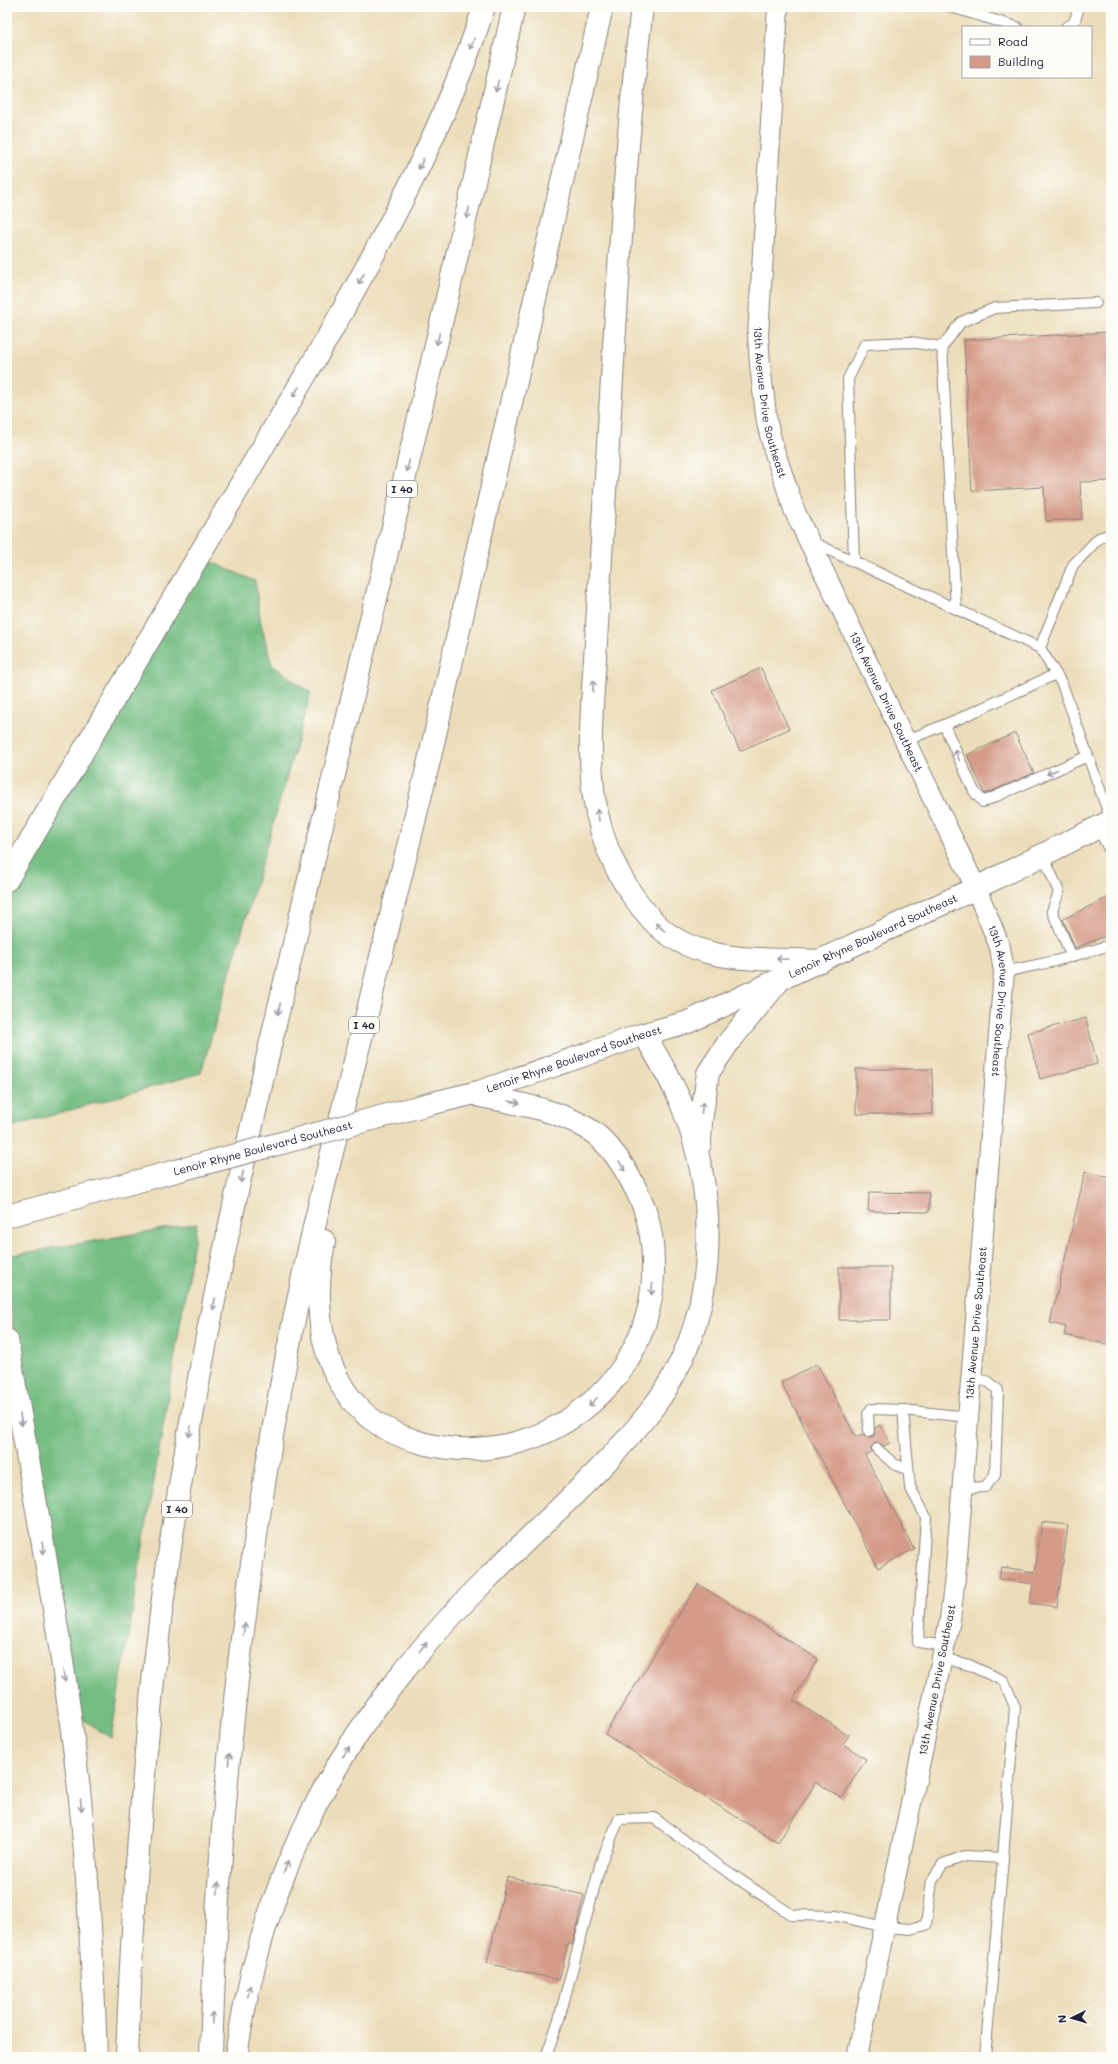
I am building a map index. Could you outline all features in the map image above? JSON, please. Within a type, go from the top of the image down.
[{"type":"main road","points":[[7,880],[322,349],[366,269],[414,178],[473,42],[484,7]]},
{"type":"main road","name":"I 40","points":[[127,2057],[135,1887],[152,1691],[166,1576],[202,1361],[291,959],[470,204],[514,7]]},
{"type":"main road","name":"I 40","points":[[211,2057],[217,1890],[224,1801],[242,1636],[265,1479],[300,1286],[329,1162],[389,926],[462,621],[602,7]]},
{"type":"main road","points":[[642,7],[630,128],[619,272],[593,682],[591,756],[594,797],[605,842],[616,868],[634,898],[654,922],[669,935],[685,945],[703,952],[722,956],[821,961]]},
{"type":"main road","name":"Lenoir Rhyne Boulevard Southeast","points":[[7,1216],[479,1092],[644,1034],[688,1022],[778,982],[976,888],[1107,823]]},
{"type":"main road","points":[[236,2057],[252,1976],[264,1931],[287,1864],[304,1824],[332,1773],[369,1717],[427,1643],[491,1575],[567,1501],[652,1410],[677,1369],[695,1325],[706,1279],[709,1232],[702,1175],[700,1122],[708,1073],[728,1044],[778,982]]},
{"type":"main road","points":[[644,1034],[669,1076],[682,1106],[693,1137],[702,1175]]},
{"type":"main road","points":[[329,1162],[320,1270],[319,1308],[329,1357],[337,1377],[352,1400],[364,1414],[387,1430],[405,1439],[437,1447],[459,1450],[492,1448],[529,1440],[554,1430],[587,1407],[606,1388],[629,1356],[641,1334],[651,1298],[654,1273],[653,1245],[647,1215],[635,1187],[620,1161],[599,1138],[587,1128],[562,1116],[521,1104],[480,1096],[479,1092]]},
{"type":"main road","points":[[7,1340],[56,1622],[79,1791],[93,1972],[96,2057]]},
{"type":"street","name":"13th Avenue Drive Southeast","points":[[778,7],[759,306],[760,364],[768,422],[774,450],[790,500],[976,888],[1000,947],[1004,972],[956,1568],[944,1652],[857,2057]]},
{"type":"lane","points":[[951,7],[1014,26]]},
{"type":"lane","points":[[1068,26],[1074,23],[1079,7]]},
{"type":"lane","points":[[956,609],[942,347],[961,322],[995,308],[1096,303]]},
{"type":"lane","points":[[854,562],[848,379],[865,344],[910,342],[942,347]]},
{"type":"lane","points":[[1040,648],[1074,564],[1099,538],[1111,534]]},
{"type":"lane","points":[[809,541],[1040,648],[1062,684],[1088,756],[1107,823],[1111,853]]},
{"type":"lane","points":[[905,741],[1056,674]]},
{"type":"lane","points":[[944,725],[974,792],[983,802],[1088,756]]},
{"type":"lane","points":[[1043,855],[1059,892],[1052,911],[1072,957]]},
{"type":"lane","points":[[1004,972],[1072,957],[1111,945]]},
{"type":"lane","points":[[963,1488],[985,1487],[995,1474],[998,1390],[989,1382],[971,1378]]},
{"type":"lane","points":[[869,1431],[868,1414],[871,1409],[903,1410],[968,1417]]},
{"type":"lane","points":[[903,1410],[910,1487],[926,1517],[918,1642],[944,1652],[968,1665],[1004,1681],[1014,1707],[1003,1858],[985,2057]]},
{"type":"lane","points":[[877,1449],[894,1464],[908,1469]]},
{"type":"lane","points":[[546,2057],[559,2019],[601,1862],[619,1819],[654,1818],[712,1861],[792,1915],[837,1916],[885,1927],[910,1930],[926,1925],[932,1880],[943,1864],[965,1856],[1003,1858]]},
{"type":"green space","points":[[209,561],[255,581],[261,624],[272,665],[311,693],[201,1073],[7,1128],[7,881]]},
{"type":"green space","points":[[197,1223],[111,1738],[69,1710],[31,1479],[7,1276],[7,1256]]},
{"type":"building","points":[[1111,332],[1111,481],[1080,482],[1082,519],[1046,521],[1044,487],[972,491],[964,340]]},
{"type":"building","points":[[761,668],[789,729],[740,751],[712,690]]},
{"type":"building","points":[[1015,733],[1034,773],[985,794],[967,755]]},
{"type":"building","points":[[1111,896],[1111,934],[1075,948],[1063,919]]},
{"type":"building","points":[[1086,1018],[1097,1064],[1040,1079],[1028,1033]]},
{"type":"building","points":[[856,1069],[932,1069],[933,1114],[856,1114]]},
{"type":"building","points":[[1085,1172],[1111,1178],[1111,1345],[1064,1335],[1066,1327],[1050,1323]]},
{"type":"building","points":[[869,1192],[929,1193],[929,1212],[868,1211]]},
{"type":"building","points":[[839,1267],[891,1267],[891,1320],[839,1320]]},
{"type":"building","points":[[817,1364],[856,1437],[863,1434],[866,1437],[872,1437],[875,1434],[875,1428],[880,1425],[890,1443],[884,1446],[879,1443],[875,1443],[871,1447],[871,1452],[865,1455],[914,1549],[878,1568],[781,1382]]},
{"type":"building","points":[[1042,1522],[1068,1525],[1057,1607],[1030,1603],[1033,1584],[999,1579],[1001,1567],[1035,1572]]},
{"type":"building","points":[[698,1584],[818,1659],[793,1700],[849,1735],[843,1744],[866,1759],[842,1798],[816,1782],[778,1843],[605,1734]]},
{"type":"building","points":[[507,1877],[584,1895],[572,1945],[568,1943],[559,1980],[487,1963]]}]
